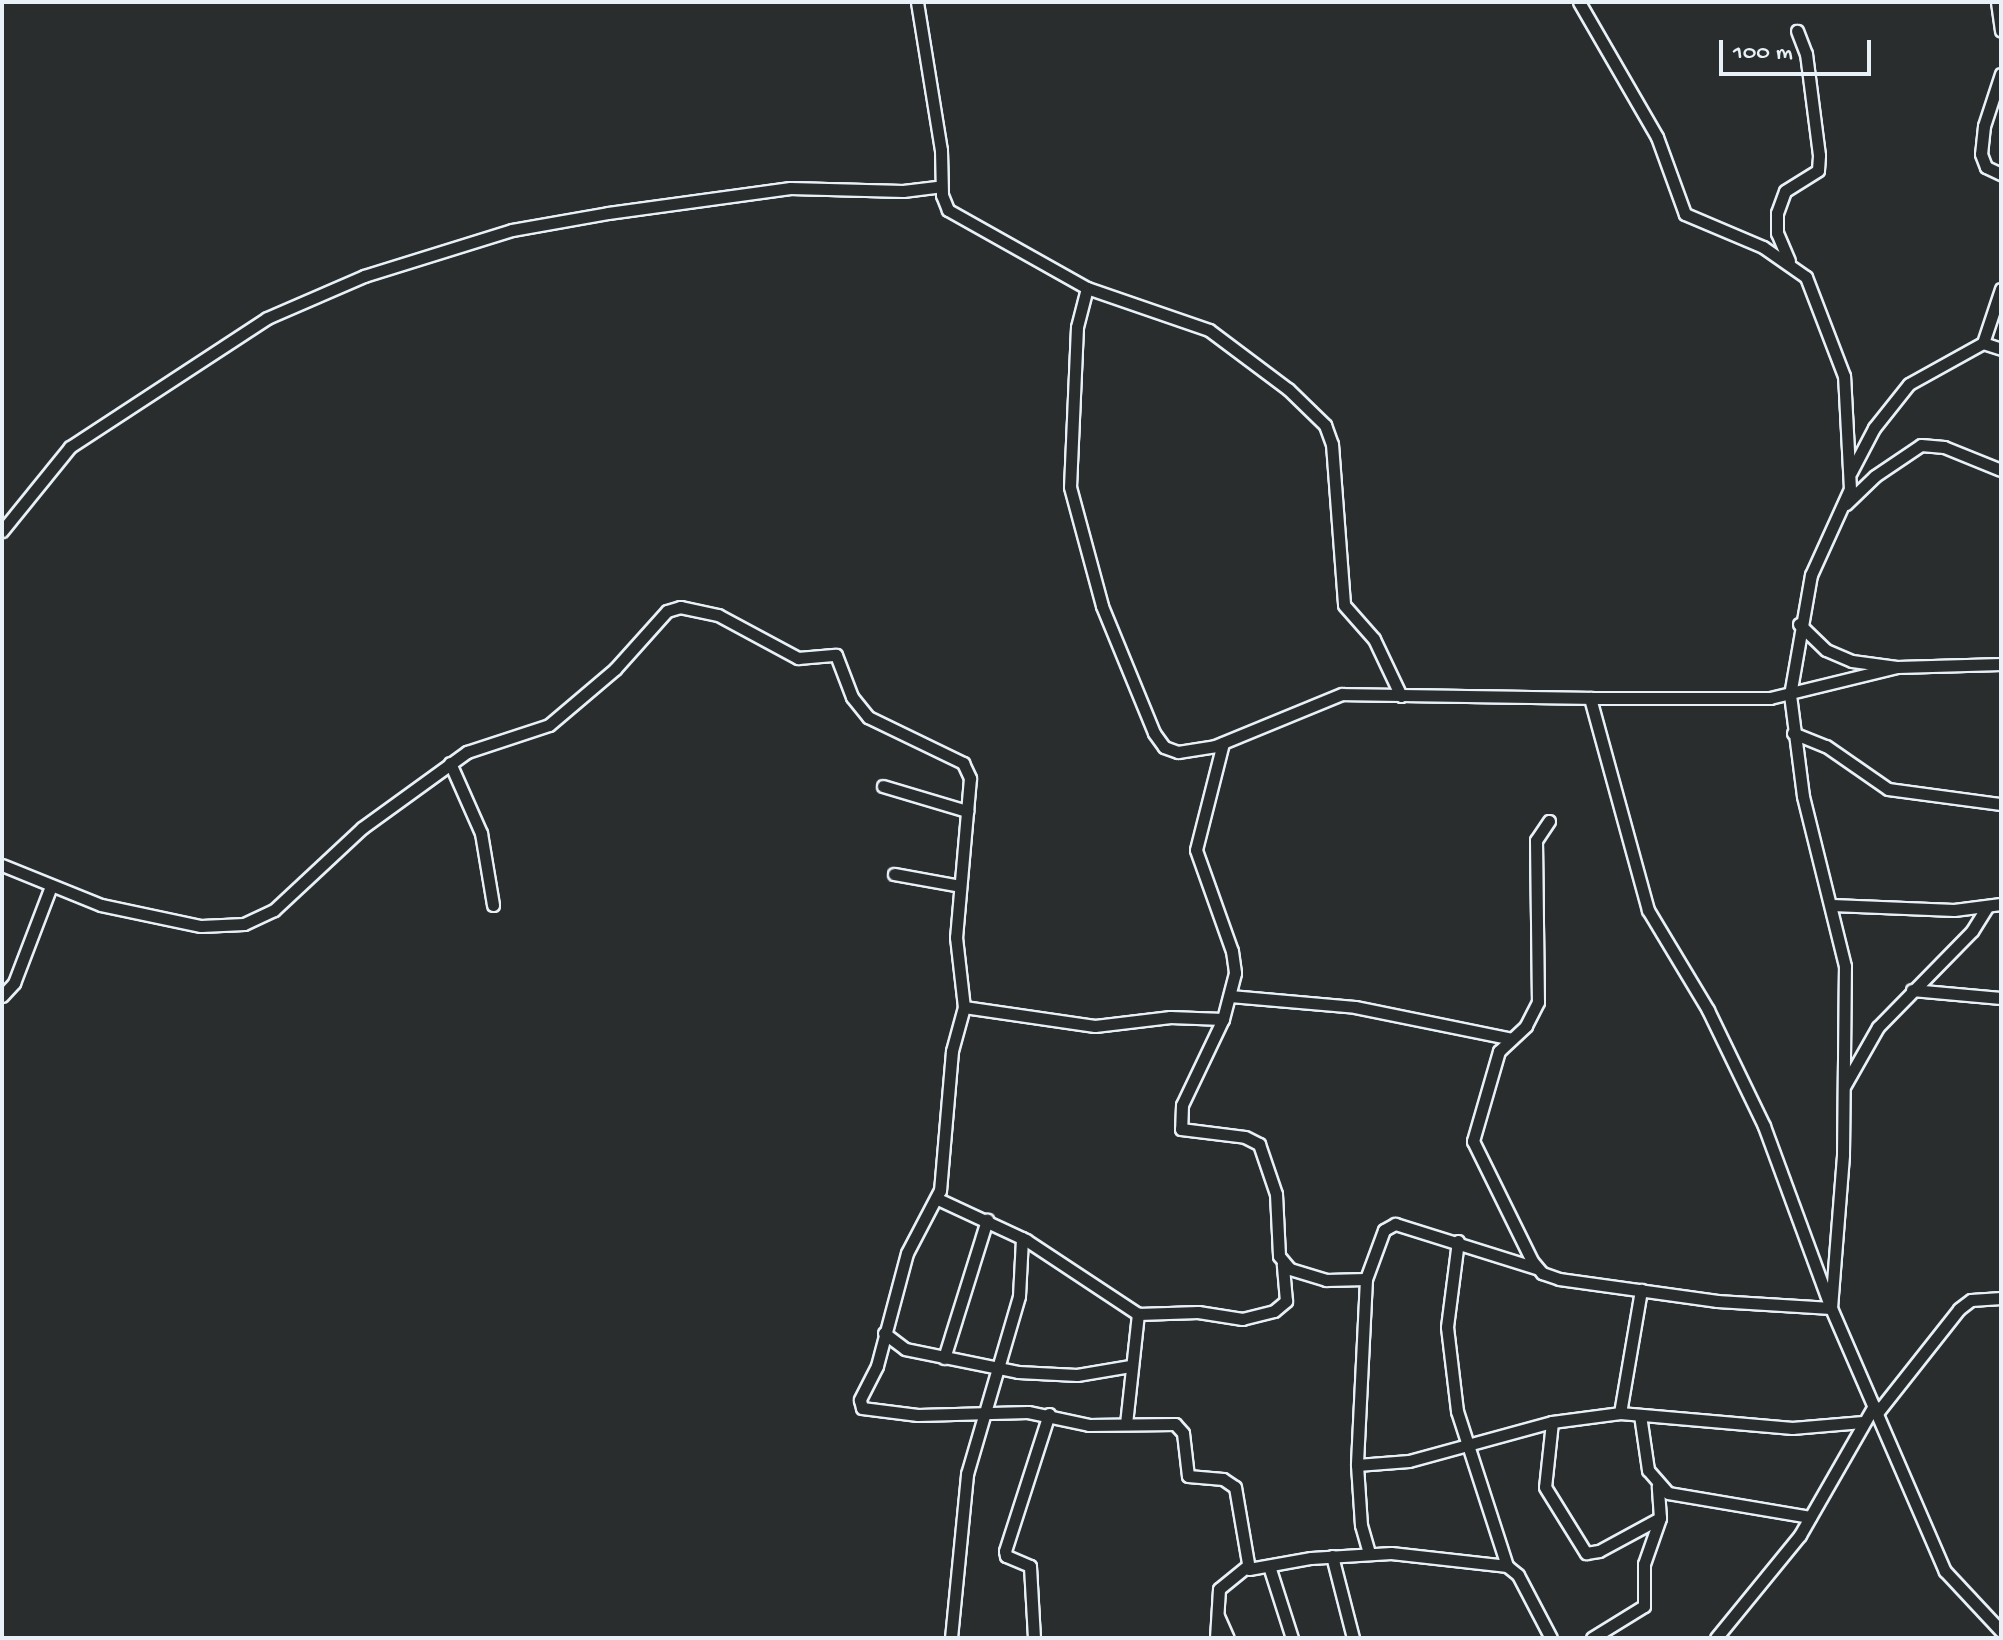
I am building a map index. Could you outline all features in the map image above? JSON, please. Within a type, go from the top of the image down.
[{"type":"street","points":[[917,2],[941,150],[941,186],[954,217],[1027,250],[1087,288],[1209,330],[1288,389],[1325,425],[1332,444],[1344,605],[1374,639],[1401,696]]},
{"type":"street","points":[[1579,2],[1657,137],[1685,214],[1790,262]]},
{"type":"street","points":[[1997,2],[2001,31]]},
{"type":"street","points":[[1797,31],[1806,54],[1819,155],[1818,170],[1785,191],[1777,213],[1777,233],[1790,262],[1808,282],[1844,376],[1850,472],[1845,504],[1811,575],[1799,624],[1790,695],[1793,733],[1845,966],[1843,1089],[1831,1308]]},
{"type":"street","points":[[2001,74],[1984,126],[1981,154],[1986,167],[2001,174]]},
{"type":"street","points":[[2,531],[70,447],[267,318],[364,276],[512,230],[608,213],[790,188],[903,191],[941,186]]},
{"type":"street","points":[[1087,288],[1077,327],[1067,456],[1079,526],[1102,606],[1146,718],[1164,747],[1178,752],[1223,743],[1342,694],[1590,698],[1790,695],[1897,667]]},
{"type":"street","points":[[1850,472],[1874,428],[1909,384],[1983,343],[2001,289]]},
{"type":"street","points":[[1983,343],[2001,349]]},
{"type":"street","points":[[1845,504],[1875,476],[1921,445],[1944,447],[2001,470]]},
{"type":"street","points":[[2,865],[101,905],[176,922],[222,926],[260,919],[362,828],[450,763],[481,745],[533,734],[549,725],[615,669],[656,619],[680,607],[737,623],[798,658],[836,655],[852,697],[868,717],[969,770],[956,951],[964,1007],[952,1051],[938,1199],[914,1234],[877,1366],[860,1400],[862,1408],[918,1415],[1049,1414],[1089,1425],[1175,1424],[1183,1433],[1188,1476],[1223,1479],[1235,1487],[1247,1566],[1254,1571],[1332,1556],[1369,1553],[1507,1566]]},
{"type":"street","points":[[1799,624],[1826,650],[1852,661],[1897,667],[2001,664]]},
{"type":"street","points":[[1590,698],[1604,736],[1648,910],[1676,951],[1764,1126],[1831,1308],[1945,1571],[2001,1631]]},
{"type":"street","points":[[1793,733],[1826,746],[1888,789],[2001,804]]},
{"type":"street","points":[[938,1199],[1022,1238],[1138,1314],[1198,1312],[1242,1319],[1274,1311],[1286,1301],[1276,1194],[1259,1144],[1245,1137],[1191,1133],[1178,1123],[1230,996],[1232,951],[1196,850],[1223,743]]},
{"type":"street","points":[[450,763],[481,833],[493,905]]},
{"type":"street","points":[[883,786],[967,811]]},
{"type":"street","points":[[1537,1269],[1473,1141],[1499,1051],[1533,1018],[1538,1002],[1536,840],[1549,821]]},
{"type":"street","points":[[894,874],[960,886]]},
{"type":"street","points":[[2,996],[11,992],[51,886]]},
{"type":"street","points":[[1832,905],[1954,910],[2001,904]]},
{"type":"street","points":[[1843,1089],[1872,1035],[1972,931],[1987,907]]},
{"type":"street","points":[[1912,990],[2001,998]]},
{"type":"street","points":[[1230,996],[1355,1007],[1512,1039]]},
{"type":"street","points":[[964,1007],[1095,1026],[1170,1017],[1223,1019]]},
{"type":"street","points":[[944,1358],[987,1220]]},
{"type":"street","points":[[1369,1553],[1361,1525],[1357,1465],[1366,1279],[1389,1225],[1458,1241],[1559,1279],[1831,1308]]},
{"type":"street","points":[[951,1638],[963,1499],[981,1413],[1019,1296],[1022,1238]]},
{"type":"street","points":[[1458,1241],[1447,1327],[1464,1442],[1507,1566],[1518,1575],[1551,1638]]},
{"type":"street","points":[[1283,1264],[1326,1280],[1366,1279]]},
{"type":"street","points":[[1620,1413],[1641,1290]]},
{"type":"street","points":[[1716,1638],[1810,1517],[1863,1422],[1959,1309],[1971,1300],[2001,1298]]},
{"type":"street","points":[[1126,1424],[1138,1314]]},
{"type":"street","points":[[884,1333],[905,1349],[997,1367],[1077,1375],[1130,1366]]},
{"type":"street","points":[[1357,1465],[1409,1461],[1464,1442],[1552,1422],[1620,1413],[1792,1428],[1863,1422]]},
{"type":"street","points":[[1034,1638],[1030,1566],[1006,1556],[1005,1551],[1049,1414]]},
{"type":"street","points":[[1592,1638],[1644,1606],[1644,1564],[1660,1518],[1658,1486],[1648,1470],[1640,1415]]},
{"type":"street","points":[[1552,1422],[1545,1487],[1586,1553],[1599,1551],[1660,1518]]},
{"type":"street","points":[[1658,1486],[1694,1500],[1810,1517]]},
{"type":"street","points":[[1332,1556],[1353,1638]]},
{"type":"street","points":[[1216,1638],[1216,1612],[1225,1579],[1247,1566]]},
{"type":"street","points":[[1269,1566],[1292,1638]]},
{"type":"street","points":[[1216,1612],[1228,1638]]}]
